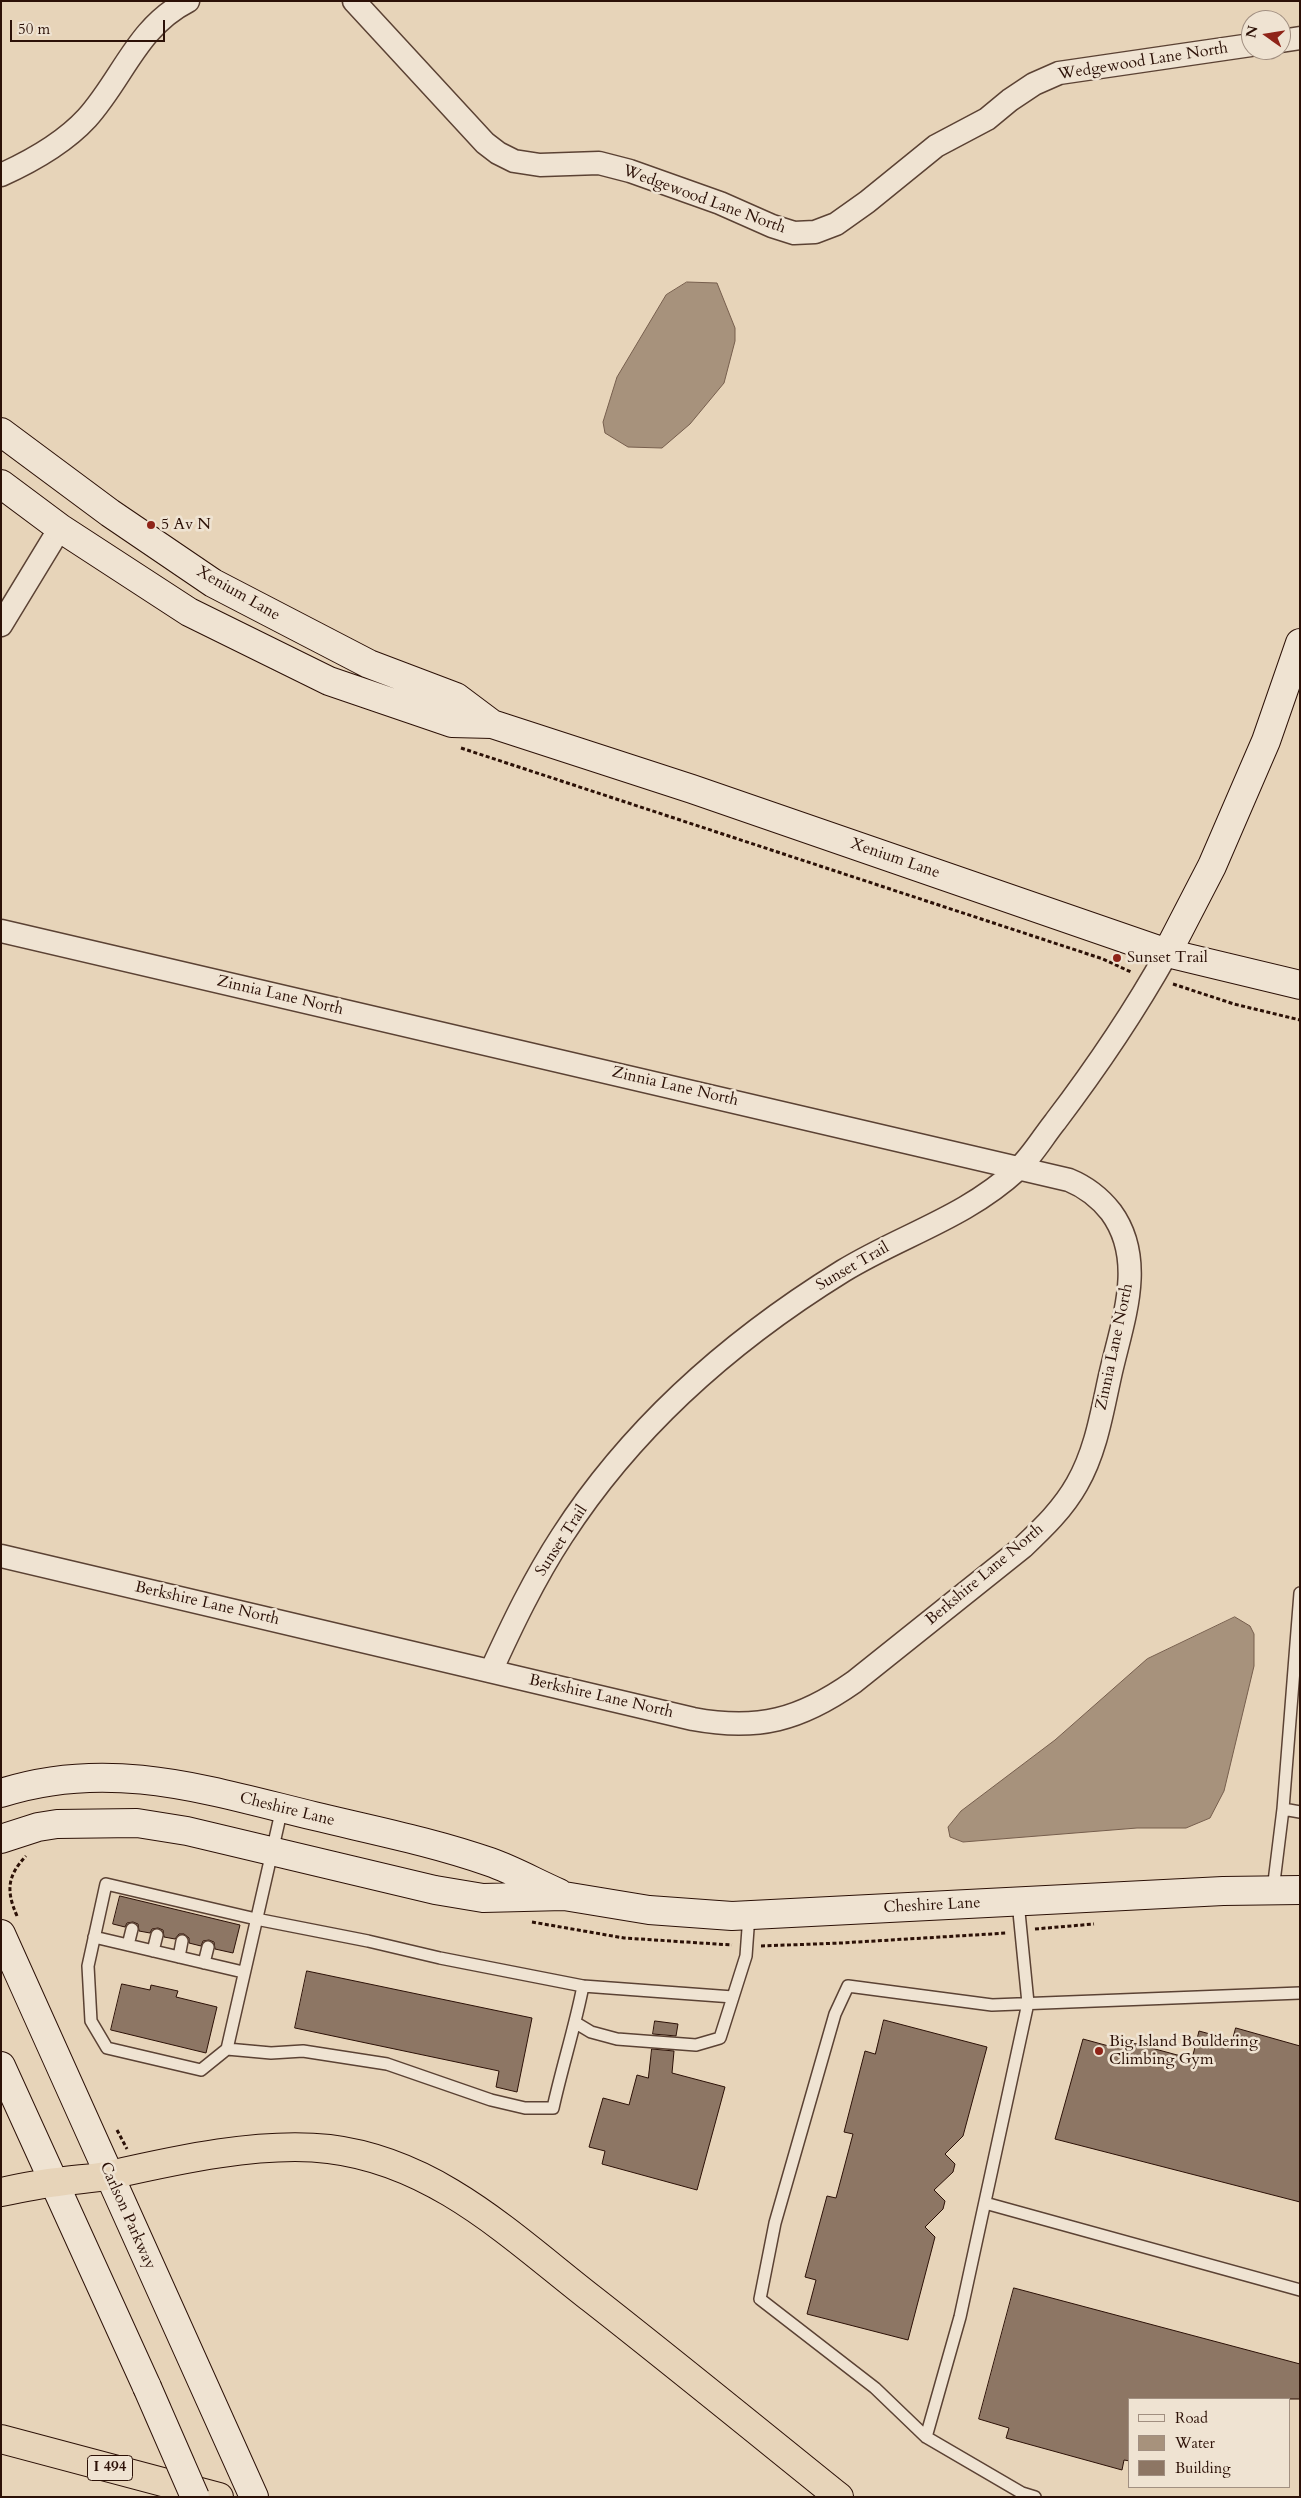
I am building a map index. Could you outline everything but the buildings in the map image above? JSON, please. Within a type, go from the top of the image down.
[{"type":"highway","points":[[1,2192],[54,2182],[109,2175],[169,2162],[238,2152],[290,2149],[326,2148],[355,2153],[411,2170],[453,2193],[484,2215],[653,2346],[839,2497]]},
{"type":"highway","name":"I 494","points":[[1,2439],[220,2497]]},
{"type":"main road","name":"Xenium Lane","points":[[1,432],[110,512],[213,583],[369,664],[456,697],[492,724]]},
{"type":"main road","name":"Xenium Lane","points":[[1,484],[60,528],[189,612],[329,680],[452,723],[492,724],[692,789],[1167,953],[1300,984]]},
{"type":"main road","name":"Sunset Trail","points":[[1167,953],[1212,866],[1266,741],[1300,643]]},
{"type":"main road","name":"Cheshire Lane","points":[[1,1792],[60,1778],[119,1777],[209,1791],[405,1838],[490,1862],[564,1896]]},
{"type":"main road","name":"Cheshire Lane","points":[[1,1839],[38,1827],[57,1824],[113,1822],[188,1831],[371,1877],[483,1898],[564,1896],[649,1910],[749,1915],[1286,1890]]},
{"type":"main road","name":"Carlson Parkway","points":[[1,1934],[254,2497]]},
{"type":"main road","points":[[1,2066],[195,2497]]},
{"type":"street","points":[[1,175],[54,146],[87,118],[147,32],[169,11],[188,1]]},
{"type":"street","name":"Wedgewood Lane North","points":[[354,1],[485,143],[498,154],[514,161],[540,165],[598,163],[630,171],[720,203],[772,226],[794,233],[816,232],[836,224],[867,202],[936,146],[987,119],[1010,100],[1034,84],[1059,73],[1241,46]]},
{"type":"street","points":[[1,625],[60,528]]},
{"type":"street","name":"Zinnia Lane North","points":[[1,931],[1070,1180],[1089,1190],[1107,1207],[1126,1238],[1131,1264],[1130,1280],[1096,1436]]},
{"type":"street","name":"Sunset Trail","points":[[492,1671],[536,1581],[567,1530],[624,1455],[698,1378],[734,1346],[790,1305],[863,1259],[960,1213],[1019,1168],[1076,1094],[1134,1012],[1167,953]]},
{"type":"street","name":"Berkshire Lane North","points":[[1,1556],[710,1722],[761,1723],[793,1716],[825,1702],[854,1682],[1029,1541],[1058,1512],[1077,1485],[1090,1457],[1096,1436]]},
{"type":"lane","points":[[1286,1890],[1284,1809],[1296,1686],[1300,1593]]},
{"type":"lane","points":[[282,1808],[256,1919],[227,2049],[201,2070],[107,2048],[91,2021],[88,1966],[106,1884],[140,1896],[216,1914],[256,1919],[368,1941],[440,1958],[582,1986],[733,1998]]},
{"type":"lane","points":[[1284,1809],[1300,1812]]},
{"type":"lane","points":[[926,2437],[960,2317],[1028,2003],[1018,1902]]},
{"type":"lane","points":[[576,2022],[590,2032],[617,2039],[696,2045],[720,2038],[746,1956],[749,1915]]},
{"type":"lane","points":[[128,1945],[132,1929]]},
{"type":"lane","points":[[153,1951],[157,1935]]},
{"type":"lane","points":[[94,1937],[244,1972]]},
{"type":"lane","points":[[179,1957],[182,1941]]},
{"type":"lane","points":[[204,1963],[208,1947]]},
{"type":"lane","points":[[227,2049],[271,2053],[303,2051],[387,2064],[491,2100],[525,2108],[553,2108],[560,2072],[576,2022],[582,1986]]},
{"type":"lane","points":[[1035,2497],[1022,2493],[926,2437],[875,2388],[760,2299],[775,2223],[835,2014],[848,1986],[992,2005],[1300,1992]]},
{"type":"lane","points":[[985,2203],[1300,2290]]},
{"type":"path","points":[[1180,986],[1234,1004],[1300,1020]]},
{"type":"water","points":[[687,282],[717,283],[735,328],[735,341],[724,383],[690,424],[662,448],[628,447],[605,433],[603,422],[617,377],[666,295]]},
{"type":"water","points":[[1235,1617],[1250,1626],[1254,1634],[1254,1666],[1224,1791],[1210,1818],[1186,1828],[1137,1828],[963,1842],[950,1837],[948,1827],[961,1811],[1055,1740],[1147,1659]]},
{"type":"place","name":"5 Av N","points":[[151,525]]},
{"type":"place","name":"Sunset Trail","points":[[1117,958]]},
{"type":"place","name":"Big Island Bouldering Climbing Gym","points":[[1099,2051]]}]
